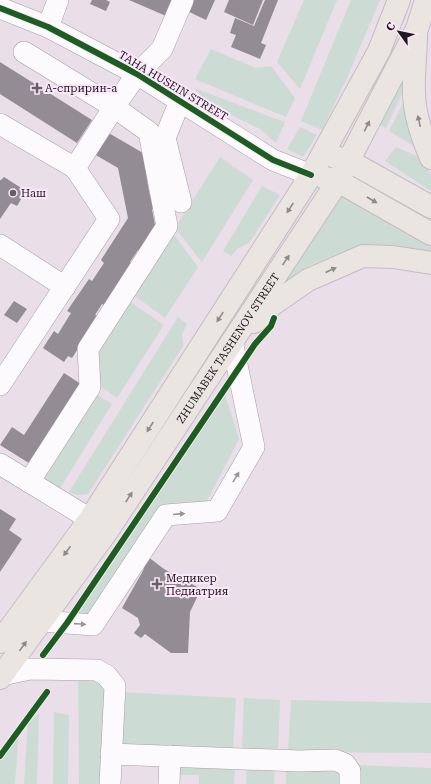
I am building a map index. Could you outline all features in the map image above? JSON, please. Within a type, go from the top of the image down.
[{"type":"main road","name":"ZHUMABEK TASHENOV STREET","points":[[0,642],[90,519],[311,175],[379,51],[399,0]]},
{"type":"main road","name":"ZHUMABEK TASHENOV STREET","points":[[1,676],[108,530],[338,181],[417,29],[426,0]]},
{"type":"main road","points":[[417,29],[414,93],[418,122],[431,158]]},
{"type":"main road","points":[[323,154],[349,161],[431,207]]},
{"type":"main road","name":"TAHA HUSEIN STREET","points":[[311,175],[338,181],[431,234]]},
{"type":"main road","points":[[232,341],[272,305],[308,280],[363,256],[393,257],[431,263]]},
{"type":"street","points":[[48,27],[58,0]]},
{"type":"street","points":[[75,168],[137,74],[162,49],[183,0]]},
{"type":"street","name":"TAHA HUSEIN STREET","points":[[0,8],[48,27],[137,74],[273,160],[311,175]]},
{"type":"street","points":[[24,52],[114,107],[150,132],[167,226],[88,350],[90,387],[29,482]]},
{"type":"street","points":[[180,102],[165,138],[181,202]]},
{"type":"street","points":[[0,124],[75,168],[109,219],[0,384]]},
{"type":"street","points":[[0,245],[65,287]]},
{"type":"street","points":[[41,621],[93,625],[166,515],[217,510],[254,447],[232,341]]},
{"type":"street","points":[[0,464],[90,519]]},
{"type":"street","points":[[1,676],[30,669],[96,670],[106,675],[115,686],[110,784]]},
{"type":"street","points":[[111,754],[299,761],[335,760],[344,764],[350,771],[350,784]]},
{"type":"street","points":[[168,784],[170,756]]},
{"type":"shaded area","points":[[304,0],[337,0],[300,89],[277,62]]},
{"type":"shaded area","points":[[351,0],[380,0],[347,78],[322,130],[301,121]]},
{"type":"shaded area","points":[[211,49],[256,68],[271,66],[295,98],[286,117],[195,79]]},
{"type":"shaded area","points":[[406,74],[407,83],[386,128],[380,125]]},
{"type":"shaded area","points":[[194,88],[285,122],[276,143],[260,129],[210,105]]},
{"type":"shaded area","points":[[407,95],[417,148],[389,131]]},
{"type":"shaded area","points":[[300,127],[317,135],[303,157],[287,149]]},
{"type":"shaded area","points":[[396,147],[421,158],[431,175],[431,191],[385,161]]},
{"type":"shaded area","points":[[220,157],[253,180],[202,262],[175,228]]},
{"type":"shaded area","points":[[262,186],[280,195],[250,242],[237,249],[231,256],[223,251]]},
{"type":"shaded area","points":[[341,192],[431,245],[431,252],[394,246],[339,253],[306,267],[276,289]]},
{"type":"shaded area","points":[[172,232],[198,267],[165,318],[131,293]]},
{"type":"shaded area","points":[[126,299],[164,325],[117,398],[101,387],[91,350]]},
{"type":"shaded area","points":[[178,317],[187,324],[182,334],[183,346],[88,494],[77,495],[69,492]]},
{"type":"shaded area","points":[[91,391],[112,404],[59,490],[36,475]]},
{"type":"shaded area","points":[[225,394],[239,439],[206,503],[163,504],[87,617],[75,615]]},
{"type":"shaded area","points":[[78,675],[106,681],[105,784],[79,784]]},
{"type":"shaded area","points":[[119,692],[236,698],[233,749],[117,745]]},
{"type":"shaded area","points":[[244,698],[280,700],[278,750],[242,749]]},
{"type":"shaded area","points":[[291,700],[431,703],[431,753],[288,752]]},
{"type":"shaded area","points":[[54,712],[69,715],[68,784],[53,784]]},
{"type":"shaded area","points":[[39,714],[37,784],[24,784],[28,721]]},
{"type":"shaded area","points":[[19,728],[15,784],[0,784],[0,755]]},
{"type":"shaded area","points":[[180,761],[235,764],[234,784],[199,784],[199,775],[177,775]]},
{"type":"shaded area","points":[[247,762],[275,765],[274,784],[246,784]]},
{"type":"shaded area","points":[[286,765],[340,765],[346,784],[286,784]]},
{"type":"shaded area","points":[[357,765],[431,768],[431,784],[356,784]]},
{"type":"building","points":[[92,0],[106,0],[110,2],[106,11],[90,4]]},
{"type":"building","points":[[129,0],[173,0],[166,16]]},
{"type":"building","points":[[188,0],[215,0],[206,20],[183,9]]},
{"type":"building","points":[[229,0],[263,0],[253,25],[224,12]]},
{"type":"building","points":[[265,0],[278,0],[261,43],[266,45],[260,59],[231,47],[236,35],[230,33],[235,18],[254,26]]},
{"type":"building","points":[[0,62],[92,120],[77,143],[0,94]]},
{"type":"building","points":[[107,132],[143,153],[145,168],[149,167],[151,180],[147,180],[150,196],[155,195],[156,208],[152,209],[155,225],[147,237],[150,239],[142,252],[138,250],[130,262],[133,265],[106,306],[102,304],[95,315],[99,317],[72,358],[68,356],[64,362],[43,348],[54,331],[58,334],[71,313],[67,311],[89,279],[92,281],[104,263],[101,260],[128,218],[118,168],[94,154]]},
{"type":"building","points":[[4,177],[26,191],[17,206],[11,203],[0,219],[0,180]]},
{"type":"building","points":[[14,301],[27,309],[17,323],[4,315]]},
{"type":"building","points":[[64,373],[84,386],[32,465],[0,445],[12,427],[24,435]]},
{"type":"building","points":[[0,509],[16,519],[9,530],[22,539],[0,572]]},
{"type":"building","points":[[143,553],[164,569],[201,589],[190,612],[188,653],[171,653],[145,634],[141,638],[134,633],[140,625],[138,618],[122,608],[144,569],[134,564]]},
{"type":"cycle path","points":[[0,8],[48,27],[137,74],[273,160],[311,175]]},
{"type":"cycle path","points":[[43,655],[67,623],[255,344],[271,326],[274,318]]},
{"type":"cycle path","points":[[0,756],[47,692]]},
{"type":"place","name":"А-спририн-а","points":[[37,88]]},
{"type":"place","name":"Наш","points":[[13,193]]},
{"type":"place","name":"Медикер Педиатрия","points":[[157,584]]}]
